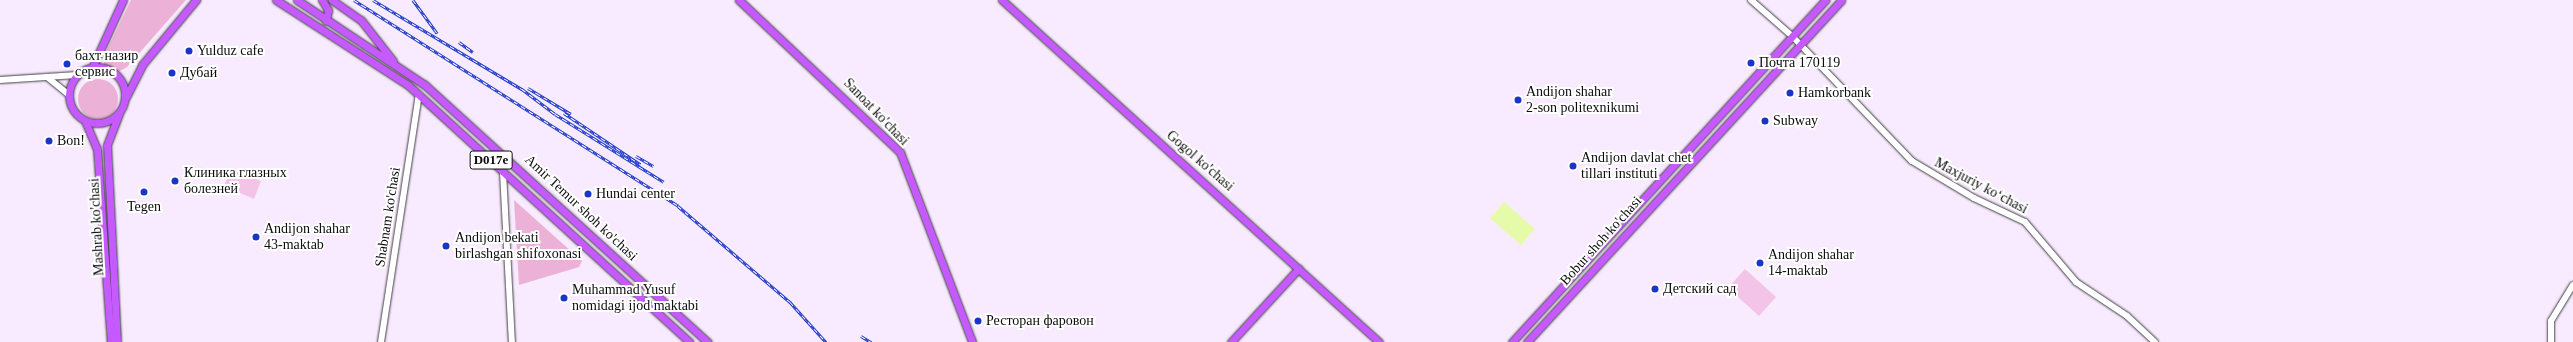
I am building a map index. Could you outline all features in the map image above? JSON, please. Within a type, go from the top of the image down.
[{"type":"main road","points":[[92,68],[123,0]]},
{"type":"main road","name":"Mashrab ko'chasi","points":[[118,342],[107,145],[124,101],[142,65],[196,0]]},
{"type":"main road","name":"Amir Temur shoh ko'chasi","points":[[276,0],[322,28],[419,95],[689,342]]},
{"type":"main road","name":"Amir Temur shoh ko'chasi","points":[[297,0],[425,85],[514,163],[707,342]]},
{"type":"main road","points":[[322,0],[328,10],[327,19],[322,28]]},
{"type":"main road","points":[[332,0],[361,20],[395,64]]},
{"type":"main road","name":"Gogol ko'chasi","points":[[1002,0],[1379,342]]},
{"type":"main road","name":"Bobur shoh ko'chasi","points":[[1512,342],[1825,0]]},
{"type":"main road","name":"Bobur shoh ko'chasi","points":[[1528,341],[1841,0]]},
{"type":"main road","name":"Sanoat ko'chasi","points":[[743,1],[900,152],[972,342]]},
{"type":"main road","points":[[69,95],[77,75],[92,68],[105,69],[117,76],[125,92],[124,101]]},
{"type":"main road","name":"Mashrab ko'chasi","points":[[69,95],[73,110],[85,121],[97,149],[111,342]]},
{"type":"main road","points":[[85,121],[103,123],[119,113]]},
{"type":"main road","points":[[1231,342],[1299,268]]},
{"type":"main road","points":[[1520,333],[1528,341]]},
{"type":"street","name":"Maxjuriy koʻchasi","points":[[1751,0],[1792,36],[1912,161],[1974,198],[2025,222],[2076,282],[2127,316],[2155,342]]},
{"type":"street","points":[[0,80],[77,75]]},
{"type":"street","points":[[44,76],[58,83],[69,95]]},
{"type":"street","name":"Shabnam ko'chasi","points":[[381,342],[419,95]]},
{"type":"street","points":[[503,172],[512,342]]},
{"type":"street","points":[[2551,342],[2551,321],[2573,285]]},
{"type":"shaded area","points":[[131,0],[186,0],[127,67],[116,73],[104,66],[104,56]]},
{"type":"shaded area","points":[[98,79],[112,85],[118,99],[112,113],[98,119],[84,113],[78,99],[84,85]]},
{"type":"shaded area","points":[[231,169],[261,181],[254,199],[224,186]]},
{"type":"shaded area","points":[[514,200],[582,261],[579,267],[519,285]]},
{"type":"shaded area","points":[[1504,202],[1535,229],[1521,245],[1490,218]]},
{"type":"shaded area","points":[[1745,269],[1776,297],[1759,316],[1728,288]]},
{"type":"railway","points":[[354,0],[678,206],[790,302],[826,342]]},
{"type":"railway","points":[[373,0],[522,89],[555,114],[664,182]]},
{"type":"railway","points":[[413,0],[437,33]]},
{"type":"railway","points":[[459,42],[473,52]]},
{"type":"railway","points":[[528,88],[571,114]]},
{"type":"railway","points":[[564,113],[640,164]]},
{"type":"railway","points":[[636,156],[653,166]]},
{"type":"railway","points":[[861,336],[871,342]]},
{"type":"place","name":"Yulduz cafe","points":[[189,51]]},
{"type":"place","name":"Почта 170119","points":[[1751,63]]},
{"type":"place","name":"бахт назир сервис","points":[[67,64]]},
{"type":"place","name":"Дубай","points":[[172,73]]},
{"type":"place","name":"Hamkorbank","points":[[1790,93]]},
{"type":"place","name":"Andijon shahar 2-son politexnikumi","points":[[1518,100]]},
{"type":"place","name":"Subway","points":[[1765,121]]},
{"type":"place","name":"Bon!","points":[[49,141]]},
{"type":"place","name":"Andijon davlat chet tillari instituti","points":[[1573,166]]},
{"type":"place","name":"Клиника глазных болезней","points":[[175,181]]},
{"type":"place","name":"Tegen","points":[[144,192]]},
{"type":"place","name":"Hundai center","points":[[588,194]]},
{"type":"place","name":"Andijon shahar 43-maktab","points":[[256,237]]},
{"type":"place","name":"Аndijon bekati birlashgan shifoxonasi","points":[[446,246]]},
{"type":"place","name":"Andijon shahar 14-maktab","points":[[1760,263]]},
{"type":"place","name":"Детский сад","points":[[1655,289]]},
{"type":"place","name":"Muhammad Yusuf nomidagi ijod maktabi","points":[[564,298]]},
{"type":"place","name":"Ресторан фаровон","points":[[978,321]]}]
